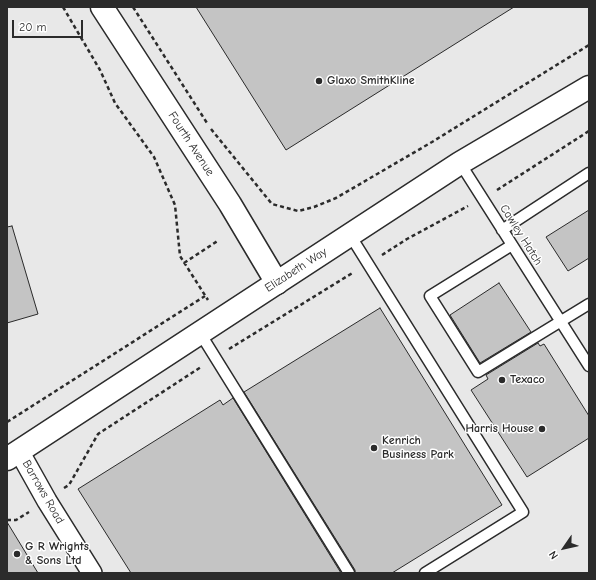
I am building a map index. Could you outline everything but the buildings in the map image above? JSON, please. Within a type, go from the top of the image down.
[{"type":"main road","name":"Fourth Avenue","points":[[102,7],[230,204],[277,283]]},
{"type":"main road","name":"Elizabeth Way","points":[[13,455],[460,163],[589,87]]},
{"type":"street","name":"Barrows Road","points":[[13,455],[47,500],[92,573]]},
{"type":"lane","name":"Cawley Hatch","points":[[460,163],[589,366]]},
{"type":"lane","points":[[502,230],[589,173]]},
{"type":"lane","points":[[350,235],[523,512],[425,573]]},
{"type":"lane","points":[[512,244],[430,296],[478,372],[589,304]]},
{"type":"lane","points":[[200,333],[349,573]]},
{"type":"path","points":[[7,422],[205,296],[180,256],[175,205],[154,157],[115,103],[100,70],[63,7]]},
{"type":"path","points":[[134,7],[212,130],[272,204],[298,211],[314,207],[336,198],[432,142],[589,45]]},
{"type":"path","points":[[7,520],[16,520],[68,485],[98,434],[215,358],[368,263],[407,239],[506,185],[589,130]]},
{"type":"path","points":[[184,263],[219,240]]},
{"type":"shaded area","points":[[7,7],[589,7],[589,573],[7,573]]},
{"type":"place","name":"Glaxo SmithKline","points":[[319,81]]},
{"type":"place","name":"Texaco","points":[[502,380]]},
{"type":"place","name":"Harris House","points":[[542,429]]},
{"type":"place","name":"Kenrich Business Park","points":[[374,448]]},
{"type":"place","name":"G R Wrights & Sons Ltd","points":[[17,554]]}]
